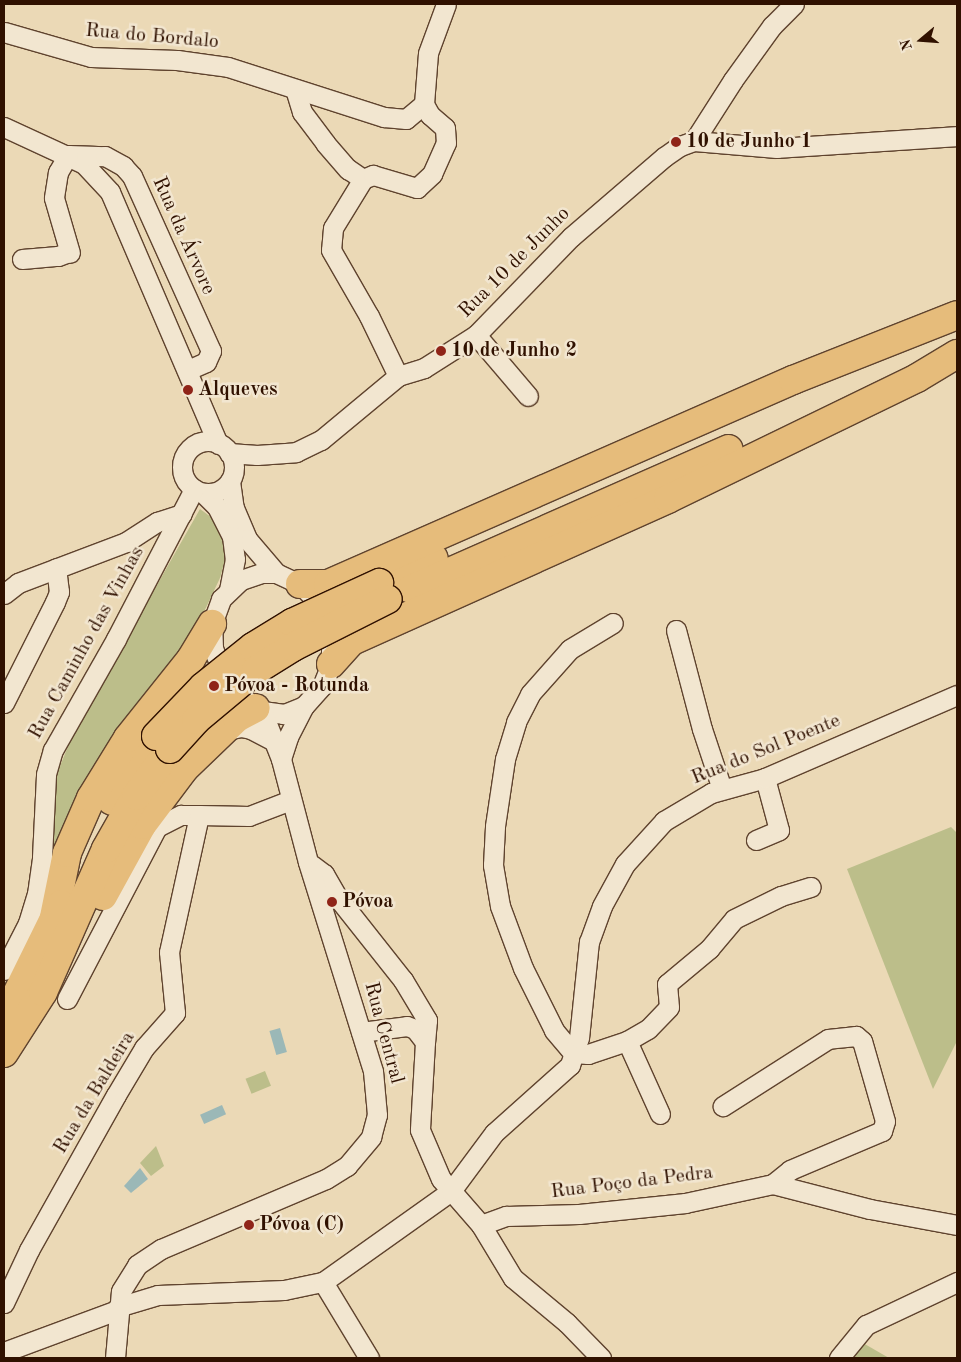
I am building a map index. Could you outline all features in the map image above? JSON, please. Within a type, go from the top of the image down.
[{"type":"highway","points":[[288,578],[328,584],[793,380],[957,315]]},
{"type":"highway","points":[[4,1020],[53,922],[89,842],[127,775],[163,742],[196,720],[256,670],[383,591],[957,328]]},
{"type":"highway","points":[[383,591],[957,350]]},
{"type":"highway","points":[[330,664],[352,641],[668,499],[917,378],[957,354]]},
{"type":"highway","points":[[53,922],[67,853],[91,798],[128,738],[191,659],[212,624]]},
{"type":"highway","points":[[57,960],[94,912],[142,825],[184,769],[237,718],[259,710]]},
{"type":"highway","points":[[4,1053],[43,992],[106,848],[136,796],[163,742]]},
{"type":"street","points":[[398,376],[370,316],[332,250],[333,228],[363,179],[373,174],[417,188],[432,174],[446,143],[444,128],[424,110],[428,52],[446,4]]},
{"type":"street","points":[[794,4],[772,26],[738,72],[694,141],[777,148],[957,136]]},
{"type":"street","name":"Rua do Bordalo","points":[[4,32],[91,57],[177,60],[228,67],[384,117],[406,119],[424,110]]},
{"type":"street","points":[[295,89],[302,112],[324,143],[344,165],[363,179]]},
{"type":"street","points":[[4,127],[84,164],[110,192],[209,421],[223,457],[234,508],[247,539],[288,578],[313,598],[325,619],[331,642],[330,664],[322,686],[304,706],[288,737],[281,759]]},
{"type":"street","name":"Rua 10 de Junho","points":[[223,457],[296,452],[321,440],[398,376],[424,368],[476,336],[571,237],[664,157],[694,141]]},
{"type":"street","points":[[22,259],[70,253],[54,198],[58,172],[68,155]]},
{"type":"street","name":"Rua da Árvore","points":[[68,155],[105,156],[123,166],[132,176],[210,351],[206,362],[188,370]]},
{"type":"street","points":[[476,336],[528,396]]},
{"type":"street","points":[[223,457],[190,448],[183,462],[184,478],[218,507],[232,536],[235,559],[229,590],[212,624],[213,648],[225,678],[259,710],[284,714],[304,706]]},
{"type":"street","points":[[198,491],[218,491],[223,457]]},
{"type":"street","name":"Rua Caminho das Vinhas","points":[[4,970],[28,923],[37,894],[42,857],[46,774],[53,750],[121,630],[182,514],[198,491]]},
{"type":"street","points":[[4,594],[18,583],[126,542],[157,522],[182,514]]},
{"type":"street","points":[[4,703],[59,592],[56,568]]},
{"type":"street","points":[[229,590],[249,576],[288,578]]},
{"type":"street","points":[[613,623],[570,648],[530,694],[516,722],[505,759],[495,826],[493,865],[500,906],[523,968],[554,1030],[573,1053],[588,1054],[627,1041],[648,1029],[669,1006],[667,984],[710,949],[734,919],[781,896],[811,887]]},
{"type":"street","points":[[676,630],[702,729],[722,789]]},
{"type":"street","name":"Rua do Sol Poente","points":[[323,1282],[451,1191],[494,1133],[570,1065],[578,1038],[589,942],[602,906],[625,864],[664,821],[722,789],[765,778],[957,695]]},
{"type":"street","name":"Rua Central","points":[[115,1358],[118,1308],[127,1277],[148,1257],[326,1179],[361,1153],[371,1137],[377,1115],[377,1091],[361,1032],[308,862],[290,800],[281,759],[259,710]]},
{"type":"street","points":[[222,731],[246,728],[274,741]]},
{"type":"street","points":[[756,840],[779,830],[765,778]]},
{"type":"street","points":[[68,999],[157,827],[182,815],[248,816],[290,800]]},
{"type":"street","name":"Rua da Baldeira","points":[[4,1303],[29,1250],[116,1095],[144,1048],[175,1013],[169,952],[199,814]]},
{"type":"street","points":[[308,862],[324,874],[338,898],[404,980],[428,1020],[420,1130],[441,1180],[481,1225],[514,1278],[567,1323],[601,1358]]},
{"type":"street","points":[[361,1032],[407,1026],[415,1029],[425,1042]]},
{"type":"street","name":"Rua Poço da Pedra","points":[[481,1225],[506,1216],[579,1214],[685,1203],[773,1184],[790,1170],[882,1130],[885,1121],[862,1041],[856,1036],[828,1039],[723,1106]]},
{"type":"street","points":[[627,1041],[660,1114]]},
{"type":"street","points":[[773,1184],[870,1209],[957,1225]]},
{"type":"street","points":[[4,1352],[118,1308],[158,1295],[284,1290],[323,1282],[369,1358]]},
{"type":"street","points":[[839,1358],[866,1325],[957,1282]]},
{"type":"green space","points":[[200,509],[215,520],[224,544],[226,556],[220,578],[202,616],[60,850],[49,844],[52,774],[58,771],[69,744],[67,738],[148,591],[153,592]]},
{"type":"green space","points":[[951,827],[957,833],[957,1041],[933,1089],[847,869]]},
{"type":"green space","points":[[265,1071],[271,1086],[252,1094],[246,1079]]},
{"type":"green space","points":[[156,1146],[164,1166],[151,1176],[140,1163]]},
{"type":"green space","points":[[863,1343],[889,1358],[853,1358]]},
{"type":"water","points":[[280,1028],[287,1052],[276,1055],[269,1031]]},
{"type":"water","points":[[222,1105],[226,1114],[204,1124],[200,1115]]},
{"type":"water","points":[[140,1168],[148,1179],[131,1193],[124,1186]]},
{"type":"place","name":"10 de Junho 1","points":[[676,142]]},
{"type":"place","name":"10 de Junho 2","points":[[441,351]]},
{"type":"place","name":"Alqueves","points":[[188,390]]},
{"type":"place","name":"Póvoa - Rotunda","points":[[214,686]]},
{"type":"place","name":"Póvoa","points":[[332,902]]},
{"type":"place","name":"Póvoa (C)","points":[[249,1225]]}]
